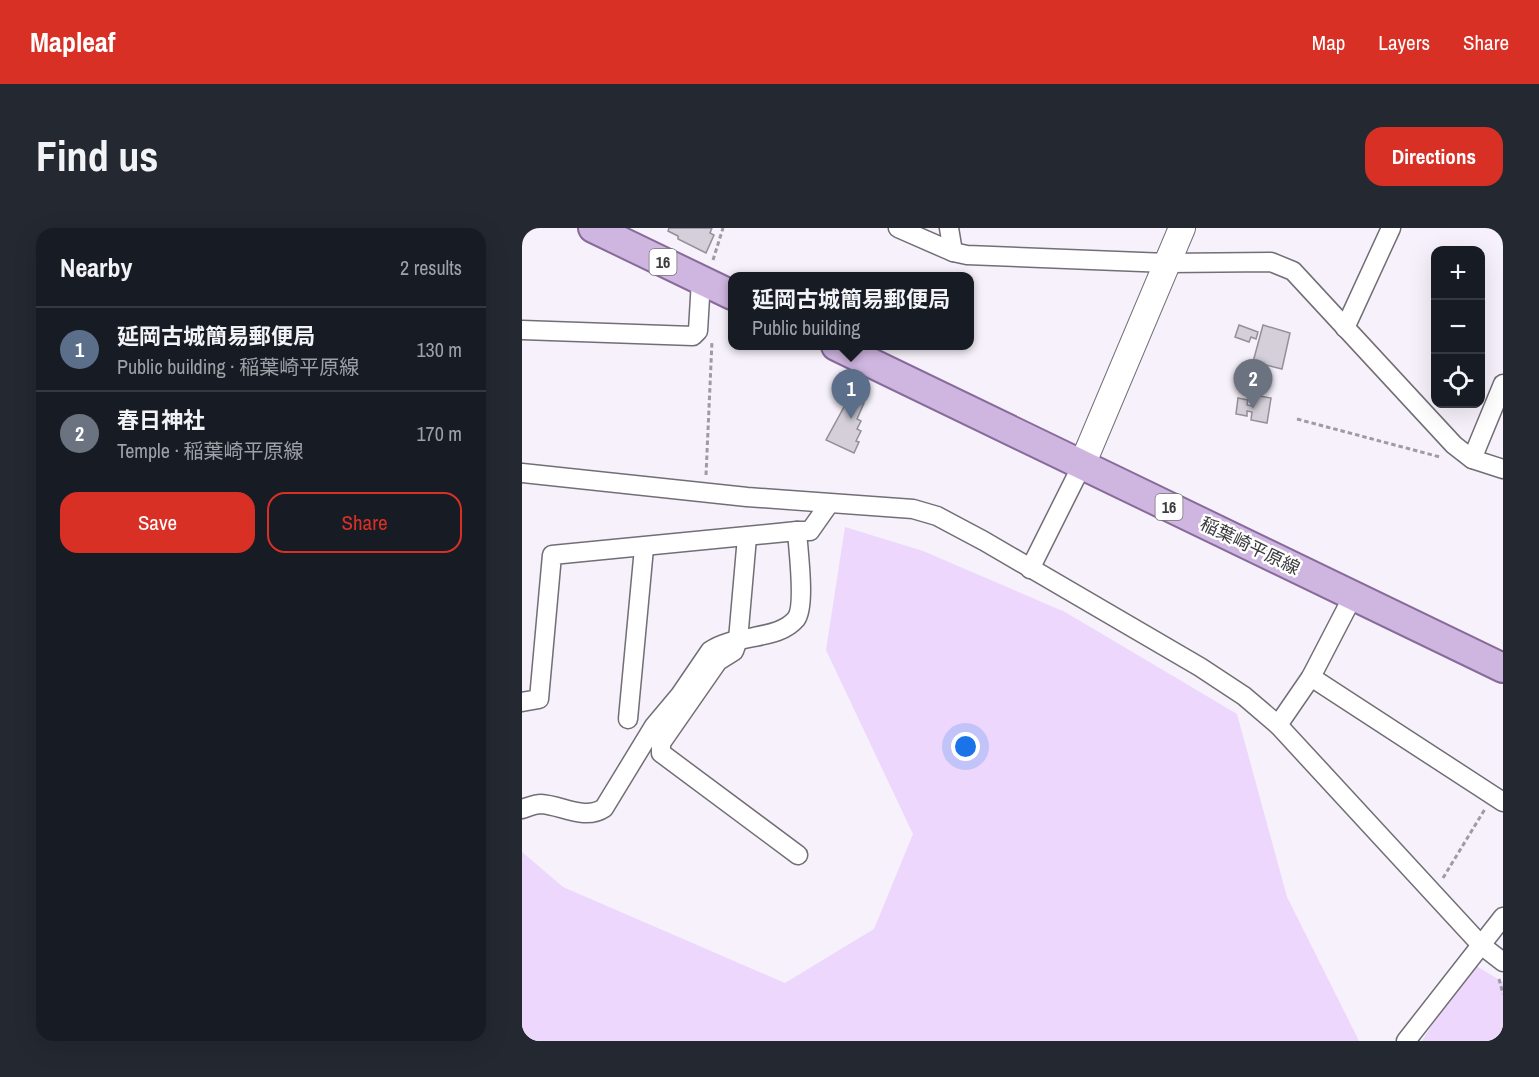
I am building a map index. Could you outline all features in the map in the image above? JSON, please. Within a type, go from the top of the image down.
[{"type":"main road","name":"16","points":[[593,228],[728,293]]},
{"type":"main road","name":"稲葉崎平原線","points":[[846,350],[1503,668]]},
{"type":"street","points":[[898,228],[953,252],[967,255],[1167,263],[1270,262],[1293,271],[1454,445],[1472,459],[1503,469]]},
{"type":"street","points":[[949,228],[953,252]]},
{"type":"street","points":[[1030,569],[1082,465],[1182,228]]},
{"type":"street","points":[[1345,328],[1391,228]]},
{"type":"street","points":[[522,330],[693,336],[698,331],[703,281]]},
{"type":"street","points":[[1472,459],[1503,384]]},
{"type":"street","points":[[522,473],[828,504],[913,509],[937,516],[1200,667],[1244,696],[1278,725],[1481,945],[1503,962]]},
{"type":"street","points":[[522,702],[539,699],[552,555],[810,531],[828,504]]},
{"type":"street","points":[[522,809],[540,804],[569,811],[597,813],[604,808],[654,726],[680,695],[710,651],[717,646],[738,640],[776,633],[796,620],[801,608],[797,531]]},
{"type":"street","points":[[747,537],[738,640],[734,651],[718,661],[661,743],[660,753],[798,855]]},
{"type":"street","points":[[628,719],[644,548]]},
{"type":"street","points":[[1278,725],[1311,677],[1353,596]]},
{"type":"street","points":[[1311,677],[1498,799]]},
{"type":"street","points":[[1406,1041],[1503,917]]},
{"type":"path","points":[[703,281],[723,228]]},
{"type":"path","points":[[705,492],[713,332]]},
{"type":"path","points":[[1297,419],[1442,458],[1472,459]]},
{"type":"path","points":[[1433,894],[1498,799]]},
{"type":"shaded area","points":[[845,527],[923,551],[1065,612],[1237,714],[1287,897],[1359,1041],[522,1041],[522,852],[563,887],[785,983],[874,929],[913,834],[826,650]]},
{"type":"shaded area","points":[[1471,963],[1503,982],[1503,1041],[1422,1041]]},
{"type":"building","points":[[669,228],[712,228],[710,233],[714,235],[706,253],[678,239],[678,236],[668,231]]},
{"type":"building","points":[[1239,325],[1258,332],[1256,339],[1251,337],[1249,342],[1235,337]]},
{"type":"building","points":[[1263,325],[1290,333],[1282,369],[1253,362]]},
{"type":"building","points":[[1254,395],[1271,398],[1267,423],[1251,420],[1252,412],[1247,411],[1247,416],[1236,414],[1238,398],[1248,400],[1247,405],[1252,406]]},
{"type":"building","points":[[850,396],[864,403],[857,419],[861,421],[857,429],[861,431],[854,453],[826,440]]},
{"type":"place","name":"春日神社","points":[[1253,409]]},
{"type":"place","name":"延岡古城簡易郵便局","points":[[851,419]]}]
